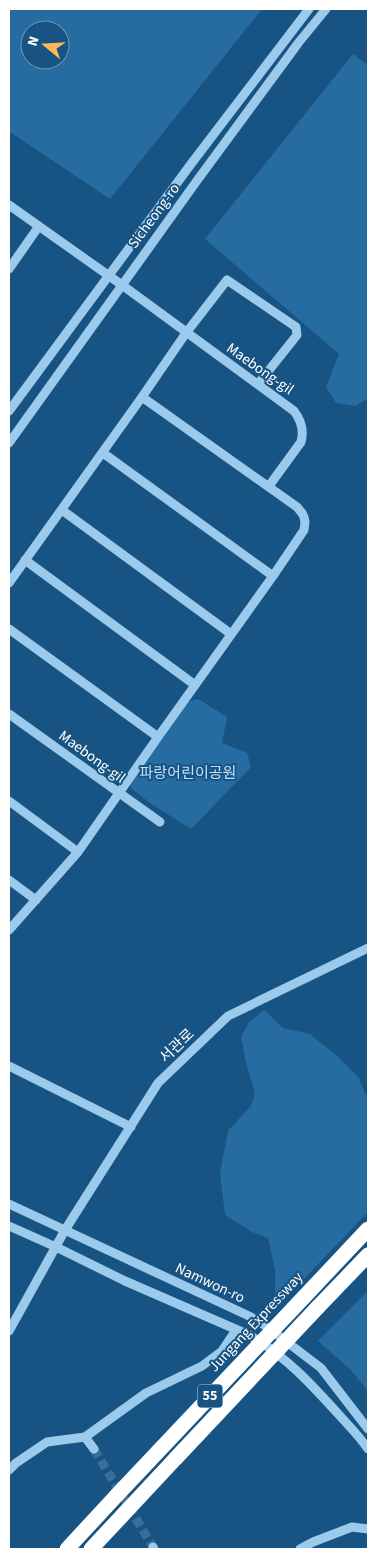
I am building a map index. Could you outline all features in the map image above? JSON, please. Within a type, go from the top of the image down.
[{"type":"highway","name":"Jungang Expressway","points":[[67,1549],[368,1229]]},
{"type":"highway","name":"55","points":[[91,1549],[368,1255]]},
{"type":"street","name":"Sicheong-ro","points":[[9,411],[309,9]]},
{"type":"street","name":"Sicheong-ro","points":[[9,443],[293,50],[326,9]]},
{"type":"street","points":[[9,205],[108,276]]},
{"type":"street","points":[[9,269],[39,226]]},
{"type":"street","name":"Maebong-gil","points":[[108,276],[294,411],[300,421],[303,436],[301,442],[269,486]]},
{"type":"street","points":[[9,583],[103,453],[186,333],[227,280],[296,327],[297,335],[258,384]]},
{"type":"street","points":[[9,930],[78,852],[302,535],[305,522],[302,513],[269,486],[142,396]]},
{"type":"street","points":[[103,453],[273,576]]},
{"type":"street","points":[[62,510],[231,634]]},
{"type":"street","points":[[25,560],[195,685]]},
{"type":"street","points":[[9,628],[158,737]]},
{"type":"street","name":"Maebong-gil","points":[[9,714],[160,822]]},
{"type":"street","points":[[9,801],[78,852]]},
{"type":"street","points":[[9,880],[36,900]]},
{"type":"street","name":"서관로","points":[[9,1331],[65,1230],[158,1083],[228,1016],[368,948]]},
{"type":"street","points":[[9,1066],[131,1127]]},
{"type":"street","name":"Namwon-ro","points":[[9,1204],[250,1316],[266,1326],[321,1368],[368,1429]]},
{"type":"street","points":[[9,1226],[266,1345],[295,1369],[325,1399],[368,1449]]},
{"type":"street","points":[[9,1470],[47,1442],[85,1437],[146,1393],[202,1366],[222,1351],[236,1330]]},
{"type":"street","points":[[85,1437],[94,1449]]},
{"type":"street","points":[[300,1549],[352,1527],[368,1529]]},
{"type":"green space","points":[[9,9],[262,9],[110,199],[10,132]]},
{"type":"green space","points":[[353,54],[368,65],[368,398],[355,406],[336,403],[326,387],[339,354],[205,239]]},
{"type":"green space","name":"파랑어린이공원","points":[[196,699],[227,717],[222,743],[247,753],[251,767],[191,829],[150,803],[131,788],[131,782],[188,702]]},
{"type":"green space","points":[[264,1010],[283,1028],[310,1034],[337,1056],[359,1078],[366,1095],[368,1095],[368,1212],[279,1305],[275,1298],[275,1270],[268,1238],[252,1232],[225,1215],[220,1173],[228,1131],[251,1106],[255,1093],[241,1037],[249,1022]]},
{"type":"green space","points":[[368,1291],[368,1391],[350,1369],[318,1341]]},
{"type":"tunnel","points":[[94,1449],[153,1547]]}]
